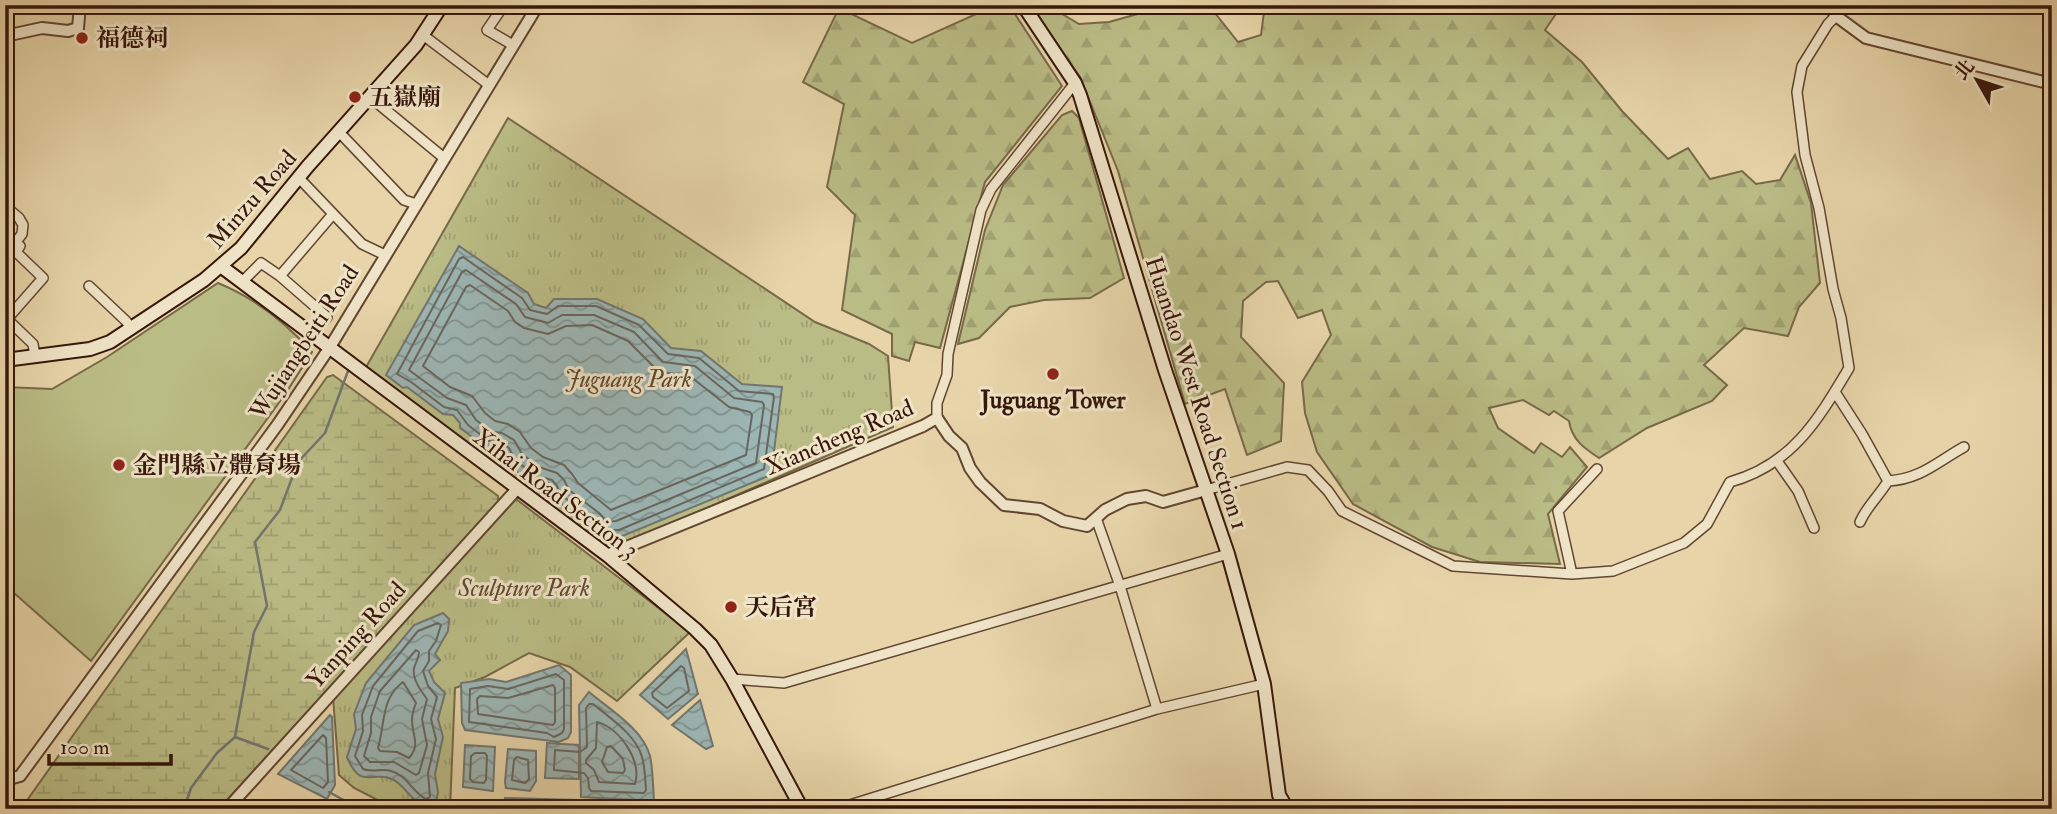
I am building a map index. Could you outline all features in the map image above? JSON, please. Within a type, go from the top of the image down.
[{"type":"main road","name":"Minzu Road","points":[[5,360],[101,345],[132,329],[222,267],[423,35],[442,5]]},
{"type":"main road","name":"Huandao West Road Section 1","points":[[1023,5],[1076,83],[1165,370],[1227,554],[1264,684],[1279,795],[1287,809]]},
{"type":"main road","name":"Xihai Road Section 3","points":[[222,267],[607,555],[703,637],[732,679],[802,809]]},
{"type":"street","points":[[7,36],[42,28],[68,31],[78,28],[80,5]]},
{"type":"street","points":[[504,5],[487,30],[513,45]]},
{"type":"street","name":"Wujiangbeiti Road","points":[[5,780],[20,776],[278,424],[330,347],[538,5]]},
{"type":"street","points":[[1829,5],[1836,16],[1866,38],[2052,84]]},
{"type":"street","points":[[1206,490],[1287,467],[1308,470],[1328,491],[1342,512],[1452,566],[1572,575],[1614,571],[1684,543],[1707,524],[1730,482],[1744,478],[1784,457],[1809,430],[1849,368],[1819,208],[1805,155],[1797,92],[1802,66],[1828,24],[1836,16]]},
{"type":"street","points":[[423,35],[489,85]]},
{"type":"street","points":[[937,418],[937,403],[947,375],[948,354],[981,210],[991,189],[1076,83]]},
{"type":"street","points":[[370,97],[444,158]]},
{"type":"street","points":[[339,132],[404,200],[416,204]]},
{"type":"street","points":[[298,177],[362,244],[385,255]]},
{"type":"street","points":[[5,206],[23,225],[22,234],[15,243],[20,246],[16,252],[43,278],[6,318],[33,344],[35,356]]},
{"type":"street","points":[[280,276],[334,215]]},
{"type":"street","points":[[242,282],[261,262],[327,317],[313,334]]},
{"type":"street","points":[[89,286],[132,329]]},
{"type":"street","points":[[1835,392],[1862,433],[1888,481]]},
{"type":"street","name":"Xiancheng Road","points":[[607,555],[937,418],[948,436],[962,448],[970,468],[980,482],[1004,505],[1040,509],[1063,521],[1087,526],[1105,510],[1127,499],[1146,496],[1163,502],[1206,490]]},
{"type":"street","points":[[1888,481],[1908,480],[1964,447]]},
{"type":"street","points":[[1777,461],[1798,491],[1814,528]]},
{"type":"street","points":[[1572,575],[1558,511],[1597,469]]},
{"type":"street","points":[[1860,522],[1866,507],[1880,495],[1888,481]]},
{"type":"street","name":"Yanping Road","points":[[227,809],[517,489]]},
{"type":"street","points":[[1096,518],[1120,586],[1157,709]]},
{"type":"street","points":[[732,679],[783,683],[1227,554]]},
{"type":"street","points":[[837,809],[1157,709],[1264,684]]},
{"type":"green space","points":[[996,5],[1009,5],[1062,86],[985,182],[940,348],[915,342],[909,361],[892,356],[892,334],[842,310],[855,215],[827,187],[844,104],[803,82],[839,8],[912,43]]},
{"type":"green space","points":[[1261,5],[1562,5],[1545,30],[1582,62],[1622,111],[1668,159],[1688,148],[1710,179],[1742,171],[1756,184],[1780,180],[1795,155],[1811,203],[1820,283],[1799,307],[1788,336],[1744,328],[1704,365],[1727,385],[1712,401],[1647,428],[1599,458],[1576,438],[1569,421],[1554,411],[1549,415],[1523,400],[1489,408],[1498,428],[1534,453],[1541,443],[1562,457],[1570,447],[1587,467],[1548,514],[1560,564],[1480,562],[1432,547],[1353,504],[1317,452],[1305,413],[1302,382],[1331,335],[1322,310],[1298,318],[1278,281],[1266,282],[1243,301],[1241,337],[1284,383],[1281,441],[1247,455],[1225,389],[1185,404],[1118,171],[1080,77],[1032,10],[1037,6],[1052,8],[1079,24],[1109,22],[1159,8],[1211,8],[1238,42],[1261,35],[1264,12]]},
{"type":"green space","points":[[1072,111],[1079,118],[1124,278],[1090,298],[1044,300],[1010,307],[979,338],[958,344],[985,230],[1003,185],[1062,115]]},
{"type":"green space","name":"Juguang Park","points":[[508,118],[815,322],[869,344],[888,356],[893,427],[606,552],[365,369]]},
{"type":"green space","name":"金門縣立體育場","points":[[218,283],[269,312],[312,352],[286,393],[91,661],[5,585],[5,387],[52,389],[107,357]]},
{"type":"green space","points":[[333,375],[498,496],[498,502],[219,809],[5,809],[5,805],[23,806],[327,377]]},
{"type":"green space","name":"Sculpture Park","points":[[516,499],[690,632],[617,701],[570,667],[529,653],[485,677],[455,688],[450,809],[395,809],[354,788],[339,775],[333,697]]},
{"type":"water","points":[[459,246],[528,293],[534,304],[546,308],[554,299],[597,299],[643,319],[671,348],[701,351],[742,384],[782,387],[771,475],[620,537],[606,538],[595,533],[589,525],[552,497],[548,487],[533,483],[515,470],[500,450],[489,449],[460,428],[460,423],[453,415],[443,414],[386,375]]},
{"type":"water","points":[[443,613],[449,619],[448,631],[435,654],[440,660],[429,671],[434,682],[445,693],[438,719],[443,737],[435,774],[438,792],[436,803],[428,805],[417,801],[392,779],[362,777],[357,774],[347,757],[356,729],[354,714],[366,683],[414,625]]},
{"type":"water","points":[[686,649],[698,694],[668,719],[640,695]]},
{"type":"water","points":[[559,665],[571,675],[571,732],[568,738],[559,742],[465,730],[462,723],[461,683],[489,679],[506,682]]},
{"type":"water","points":[[589,692],[633,728],[646,746],[651,761],[654,801],[581,797],[579,705]]},
{"type":"water","points":[[700,700],[713,746],[706,749],[672,725]]},
{"type":"water","points":[[330,715],[335,785],[327,799],[278,774]]},
{"type":"water","points":[[547,743],[579,745],[579,779],[545,778]]},
{"type":"water","points":[[465,745],[495,747],[493,791],[463,787]]},
{"type":"water","points":[[508,749],[536,751],[536,781],[530,791],[506,788]]},
{"type":"water","points":[[505,798],[578,800],[579,809],[506,809]]},
{"type":"waterway","points":[[184,809],[191,788],[217,753],[235,737],[254,632],[267,606],[255,542],[280,510],[298,462],[325,433],[348,371]]},
{"type":"waterway","points":[[235,737],[268,749]]},
{"type":"waterway","points":[[329,792],[360,809]]},
{"type":"place","name":"福德祠","points":[[82,38]]},
{"type":"place","name":"五嶽廟","points":[[355,97]]},
{"type":"place","name":"Juguang Tower","points":[[1053,374]]},
{"type":"place","name":"金門縣立體育場","points":[[119,465]]},
{"type":"place","name":"天后宮","points":[[731,607]]}]
